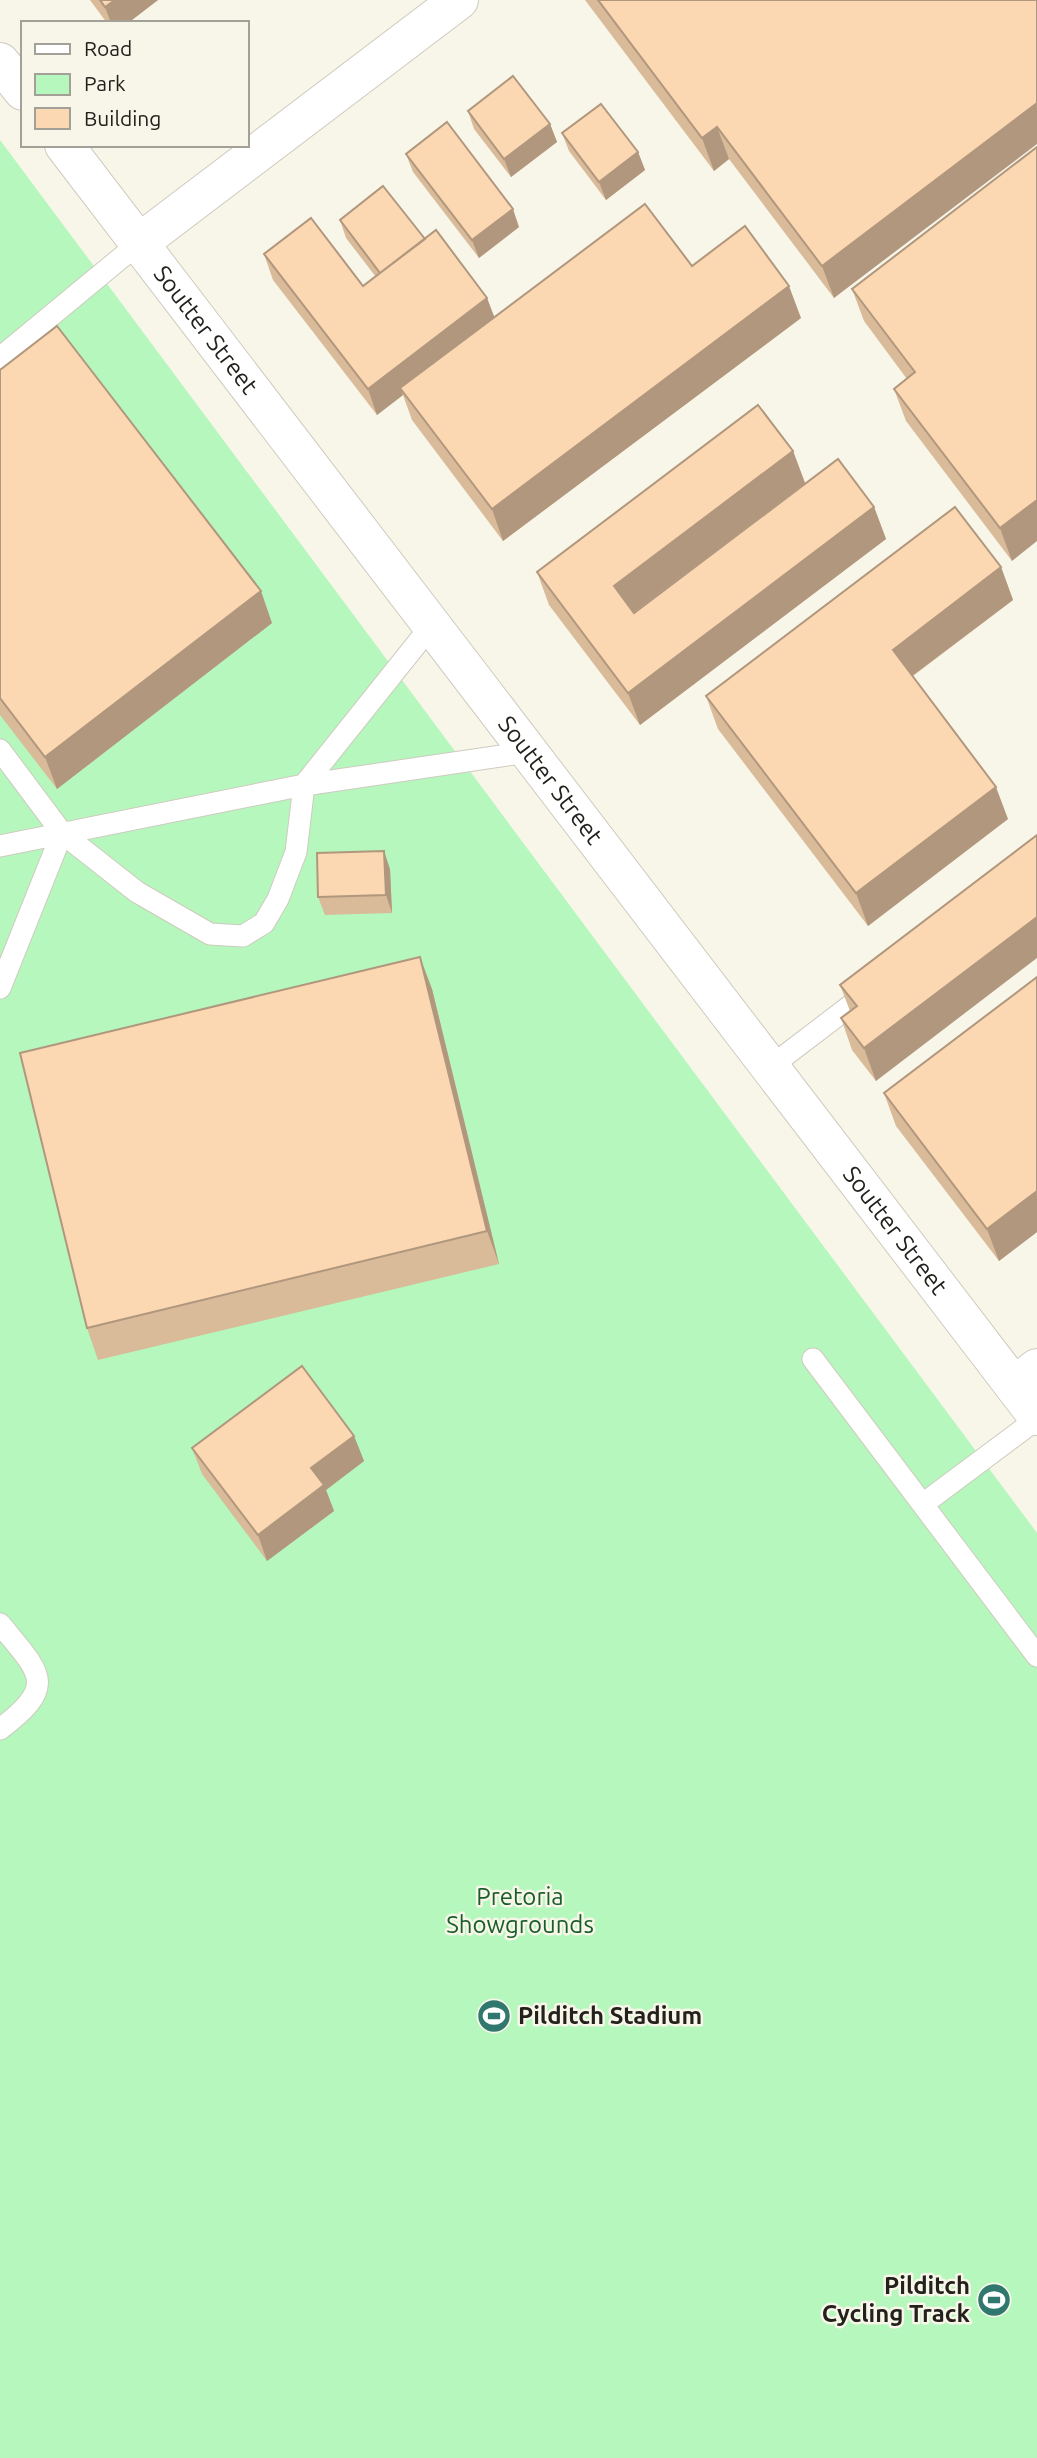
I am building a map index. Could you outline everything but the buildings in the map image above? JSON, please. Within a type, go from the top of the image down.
[{"type":"main road","points":[[139,243],[459,0]]},
{"type":"main road","points":[[0,62],[21,88]]},
{"type":"main road","name":"Soutter Street","points":[[66,147],[770,1068],[1026,1377],[1037,1418]]},
{"type":"lane","points":[[0,358],[139,243]]},
{"type":"lane","points":[[0,750],[62,833],[137,892],[210,934],[243,936],[264,923],[278,899],[296,852],[304,785],[431,626]]},
{"type":"lane","points":[[0,846],[304,785],[528,752]]},
{"type":"lane","points":[[0,988],[62,833]]},
{"type":"lane","points":[[770,1068],[887,977]]},
{"type":"lane","points":[[813,1359],[1037,1656]]},
{"type":"lane","points":[[923,1504],[1037,1418]]},
{"type":"lane","points":[[0,1625],[33,1668],[38,1679],[38,1693],[25,1710],[0,1728]]},
{"type":"green space","name":"Pretoria Showgrounds","points":[[0,140],[1037,1533],[1037,2458],[0,2458]]},
{"type":"place","name":"Pilditch Stadium","points":[[494,2016]]},
{"type":"place","name":"Pilditch Cycling Track","points":[[994,2300]]}]
